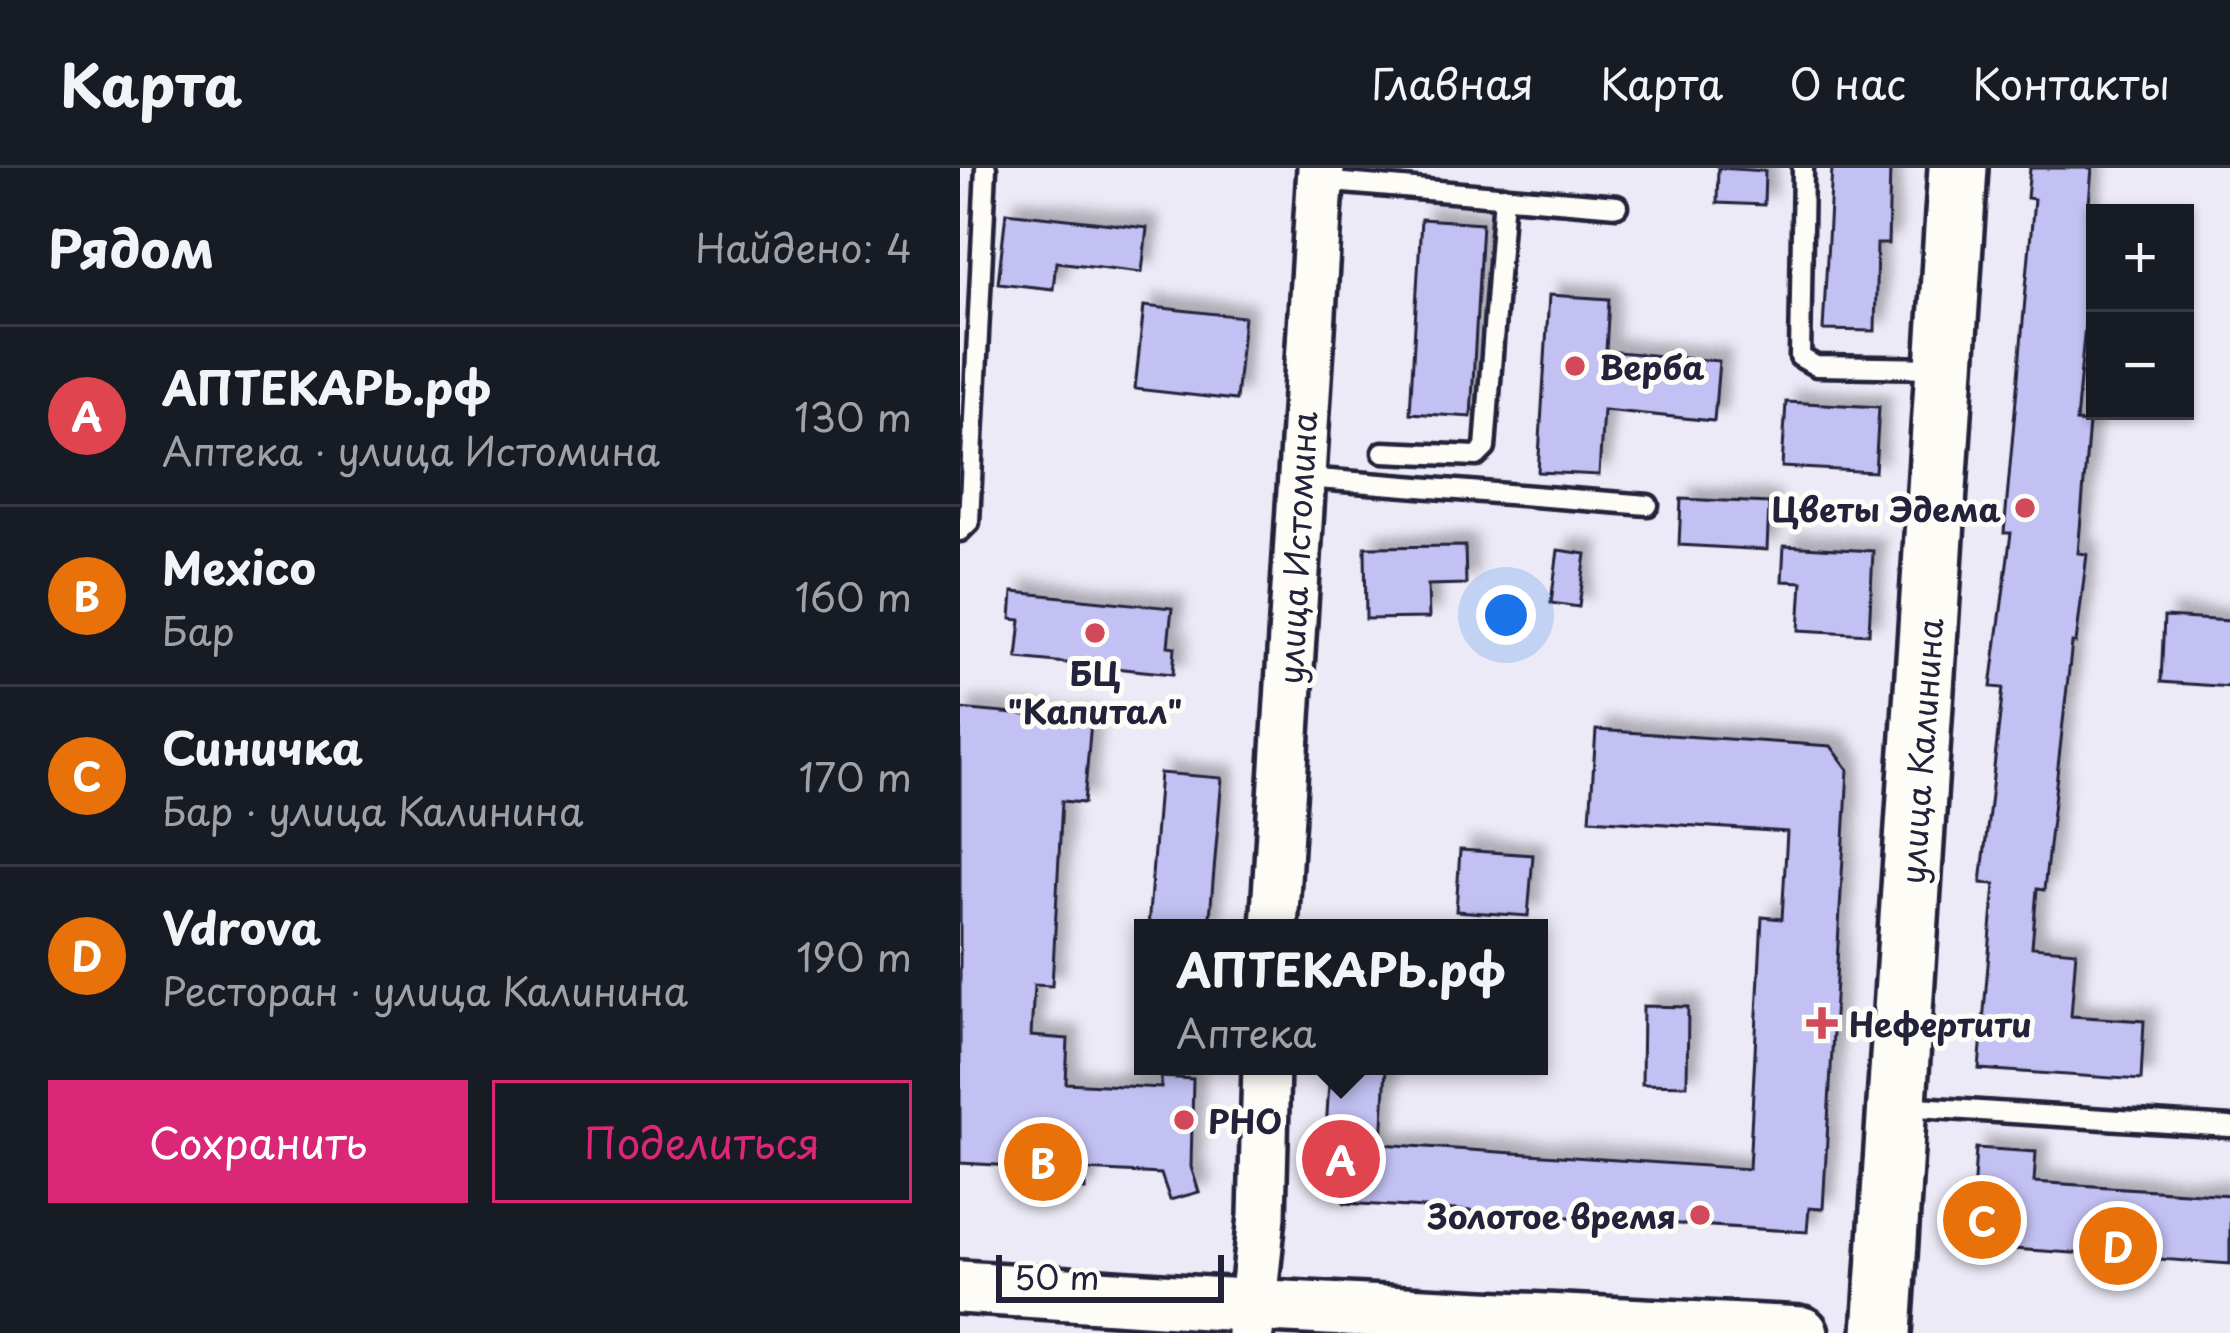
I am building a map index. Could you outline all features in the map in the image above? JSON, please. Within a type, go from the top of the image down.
[{"type":"main road","name":"улица Калинина","points":[[1882,1333],[1958,168]]},
{"type":"main road","points":[[960,1287],[1251,1319],[1802,1333]]},
{"type":"street","name":"улица Истомина","points":[[1275,919],[1320,175]]},
{"type":"street","points":[[1251,1319],[1262,1216],[1266,1075]]},
{"type":"lane","points":[[960,531],[969,522],[986,168]]},
{"type":"lane","points":[[1803,168],[1800,357],[1816,366],[1945,368]]},
{"type":"lane","points":[[1320,175],[1617,206]]},
{"type":"lane","points":[[1383,452],[1477,456],[1485,448],[1504,196]]},
{"type":"lane","points":[[1300,477],[1648,506]]},
{"type":"lane","points":[[1898,1106],[2230,1127]]},
{"type":"building","points":[[1718,168],[1765,171],[1764,205],[1717,203]]},
{"type":"building","points":[[1832,168],[1890,168],[1888,244],[1877,244],[1875,331],[1823,330]]},
{"type":"building","points":[[2030,168],[2092,168],[2086,204],[2086,314],[2076,422],[2089,423],[2078,553],[2087,554],[2044,890],[2037,889],[2032,947],[2076,951],[2071,1016],[2144,1021],[2141,1080],[1979,1069],[1995,884],[1981,883],[2003,688],[1991,687],[2011,533],[2004,533],[2034,199],[2027,198]]},
{"type":"building","points":[[1006,212],[1147,228],[1142,272],[1056,262],[1053,289],[998,283]]},
{"type":"building","points":[[1421,219],[1482,223],[1471,417],[1410,413]]},
{"type":"building","name":"Верба","points":[[1549,295],[1609,299],[1606,351],[1719,361],[1714,421],[1603,410],[1599,475],[1538,472]]},
{"type":"building","points":[[1144,306],[1244,317],[1236,400],[1135,389]]},
{"type":"building","points":[[1786,402],[1879,407],[1875,472],[1782,467]]},
{"type":"building","points":[[1681,499],[1769,503],[1767,550],[1679,545]]},
{"type":"building","points":[[1465,546],[1466,584],[1428,585],[1429,618],[1366,619],[1365,547]]},
{"type":"building","points":[[1784,546],[1873,551],[1869,634],[1799,630],[1802,582],[1782,581]]},
{"type":"building","points":[[1558,550],[1586,554],[1579,607],[1551,603]]},
{"type":"building","name":"БЦ \"Капитал\"","points":[[1013,592],[1172,608],[1168,646],[1175,647],[1173,674],[1017,658],[1021,620],[1011,619]]},
{"type":"building","points":[[2164,617],[2230,621],[2230,687],[2161,682]]},
{"type":"building","points":[[960,709],[1091,721],[1084,803],[1062,801],[1052,986],[1034,985],[1031,1036],[1068,1039],[1066,1083],[1161,1088],[1161,1077],[1193,1079],[1191,1167],[1199,1192],[1170,1200],[1161,1174],[1085,1170],[1085,1190],[1051,1189],[1052,1168],[960,1163]]},
{"type":"building","points":[[1596,730],[1831,746],[1848,769],[1823,1209],[1809,1208],[1807,1232],[1345,1203],[1323,1179],[1329,1075],[1386,1075],[1382,1144],[1749,1169],[1762,917],[1782,919],[1787,832],[1590,819]]},
{"type":"building","points":[[1160,773],[1222,778],[1210,919],[1149,919]]},
{"type":"building","points":[[1460,850],[1533,855],[1528,916],[1456,911]]},
{"type":"building","points":[[1643,1006],[1688,1007],[1687,1085],[1642,1084]]},
{"type":"building","points":[[1976,1148],[2036,1152],[2034,1182],[2230,1195],[2230,1264],[1970,1246]]},
{"type":"place","name":"Верба","points":[[1575,366]]},
{"type":"place","name":"Цветы Эдема","points":[[2025,508]]},
{"type":"place","name":"БЦ \"Капитал\"","points":[[1095,633]]},
{"type":"place","name":"Нефертити","points":[[1822,1023]]},
{"type":"place","name":"PHO","points":[[1184,1120]]},
{"type":"place","name":"АПТЕКАРЬ.рф","points":[[1341,1159]]},
{"type":"place","name":"Mexico","points":[[1043,1162]]},
{"type":"place","name":"Золотое время","points":[[1700,1215]]},
{"type":"place","name":"Синичка","points":[[1982,1220]]},
{"type":"place","name":"Vdrova","points":[[2118,1246]]}]
